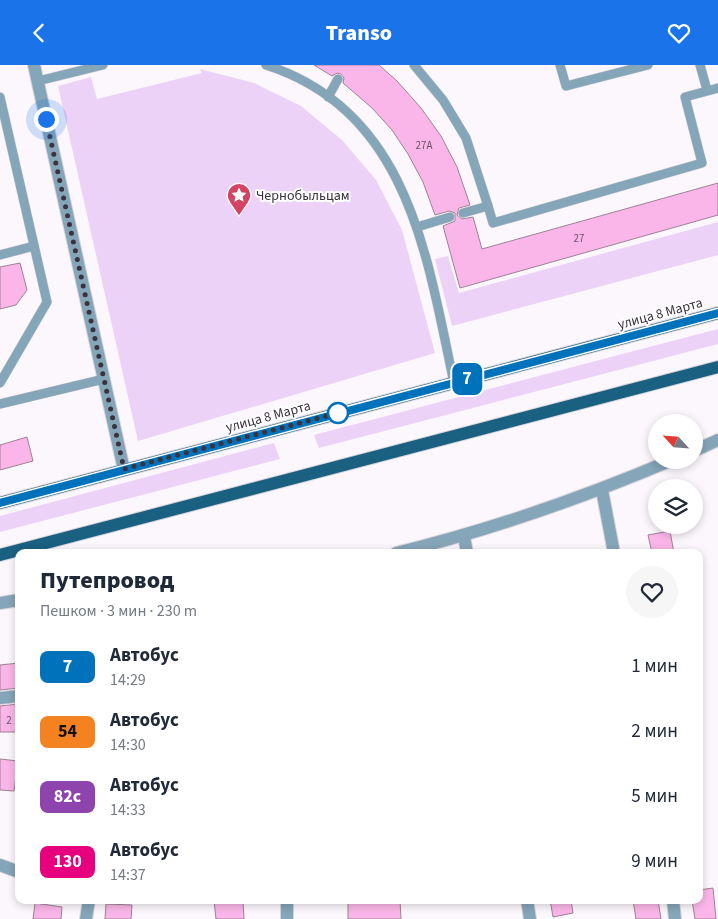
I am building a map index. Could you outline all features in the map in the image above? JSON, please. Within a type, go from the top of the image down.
[{"type":"main road","name":"улица 8 Марта","points":[[0,503],[718,313]]},
{"type":"main road","points":[[23,549],[718,367]]},
{"type":"main road","points":[[0,555],[15,551]]},
{"type":"street","points":[[34,65],[124,469]]},
{"type":"street","points":[[703,447],[718,440]]},
{"type":"street","points":[[412,549],[464,536],[602,490],[651,469]]},
{"type":"street","points":[[602,490],[613,549]]},
{"type":"street","points":[[464,536],[466,549]]},
{"type":"street","points":[[0,603],[15,601]]},
{"type":"street","points":[[0,697],[15,696]]},
{"type":"street","points":[[0,865],[15,871]]},
{"type":"street","points":[[86,919],[88,904]]},
{"type":"street","points":[[287,904],[287,919]]},
{"type":"street","points":[[528,904],[530,919]]},
{"type":"street","points":[[673,904],[675,919]]},
{"type":"lane","points":[[38,81],[103,65]]},
{"type":"lane","points":[[266,65],[308,84],[328,97],[353,119],[378,147],[402,185],[417,227],[438,307],[454,383]]},
{"type":"lane","points":[[414,65],[443,100],[466,138],[493,223],[702,163],[685,97],[718,87]]},
{"type":"lane","points":[[560,65],[566,86],[648,65]]},
{"type":"lane","points":[[700,65],[707,91]]},
{"type":"lane","points":[[328,97],[338,79]]},
{"type":"lane","points":[[0,97],[47,302],[0,383]]},
{"type":"lane","points":[[463,213],[488,206]]},
{"type":"lane","points":[[417,227],[450,217]]},
{"type":"lane","points":[[0,255],[34,246]]},
{"type":"lane","points":[[0,404],[104,379]]},
{"type":"shaded area","points":[[200,69],[254,83],[301,106],[342,140],[376,180],[402,230],[435,353],[138,441],[58,86],[91,77],[97,99],[202,73]]},
{"type":"shaded area","points":[[718,222],[718,255],[452,326],[435,259],[448,256],[459,293]]},
{"type":"shaded area","points":[[718,329],[718,344],[319,448],[314,435]]},
{"type":"shaded area","points":[[274,443],[280,459],[0,532],[0,516]]},
{"type":"building","points":[[314,65],[379,65],[397,81],[421,108],[441,136],[457,167],[470,205],[459,208],[457,215],[462,219],[473,217],[482,249],[718,183],[718,215],[460,288],[443,226],[455,221],[455,213],[449,211],[435,215],[423,182],[392,130],[372,108],[343,83],[344,78],[341,74],[337,73],[332,76]]},
{"type":"building","points":[[20,263],[27,290],[16,305],[0,309],[0,267]]},
{"type":"building","points":[[27,437],[33,461],[0,470],[0,445]]},
{"type":"building","points":[[671,534],[673,549],[651,549],[648,535]]},
{"type":"building","points":[[15,663],[15,688],[0,690],[0,665]]},
{"type":"building","points":[[15,704],[15,732],[0,732],[0,706]]},
{"type":"building","points":[[0,759],[15,761],[14,791],[0,790]]},
{"type":"building","points":[[713,888],[716,919],[695,919],[693,904],[703,904],[703,889]]},
{"type":"building","points":[[35,904],[62,907],[61,919],[33,919]]},
{"type":"building","points":[[106,904],[132,905],[131,919],[105,919]]},
{"type":"building","points":[[214,904],[243,904],[244,919],[216,919]]},
{"type":"building","points":[[348,904],[400,904],[401,919],[348,919]]},
{"type":"building","points":[[551,904],[572,904],[573,913],[553,917]]},
{"type":"building","points":[[634,904],[659,904],[661,919],[636,919]]},
{"type":"bus line","name":"7","points":[[0,503],[718,313]]},
{"type":"place","name":"Чернобыльцам","points":[[239,216]]},
{"type":"route","points":[[46,119],[124,469],[346,411],[338,413]]}]
